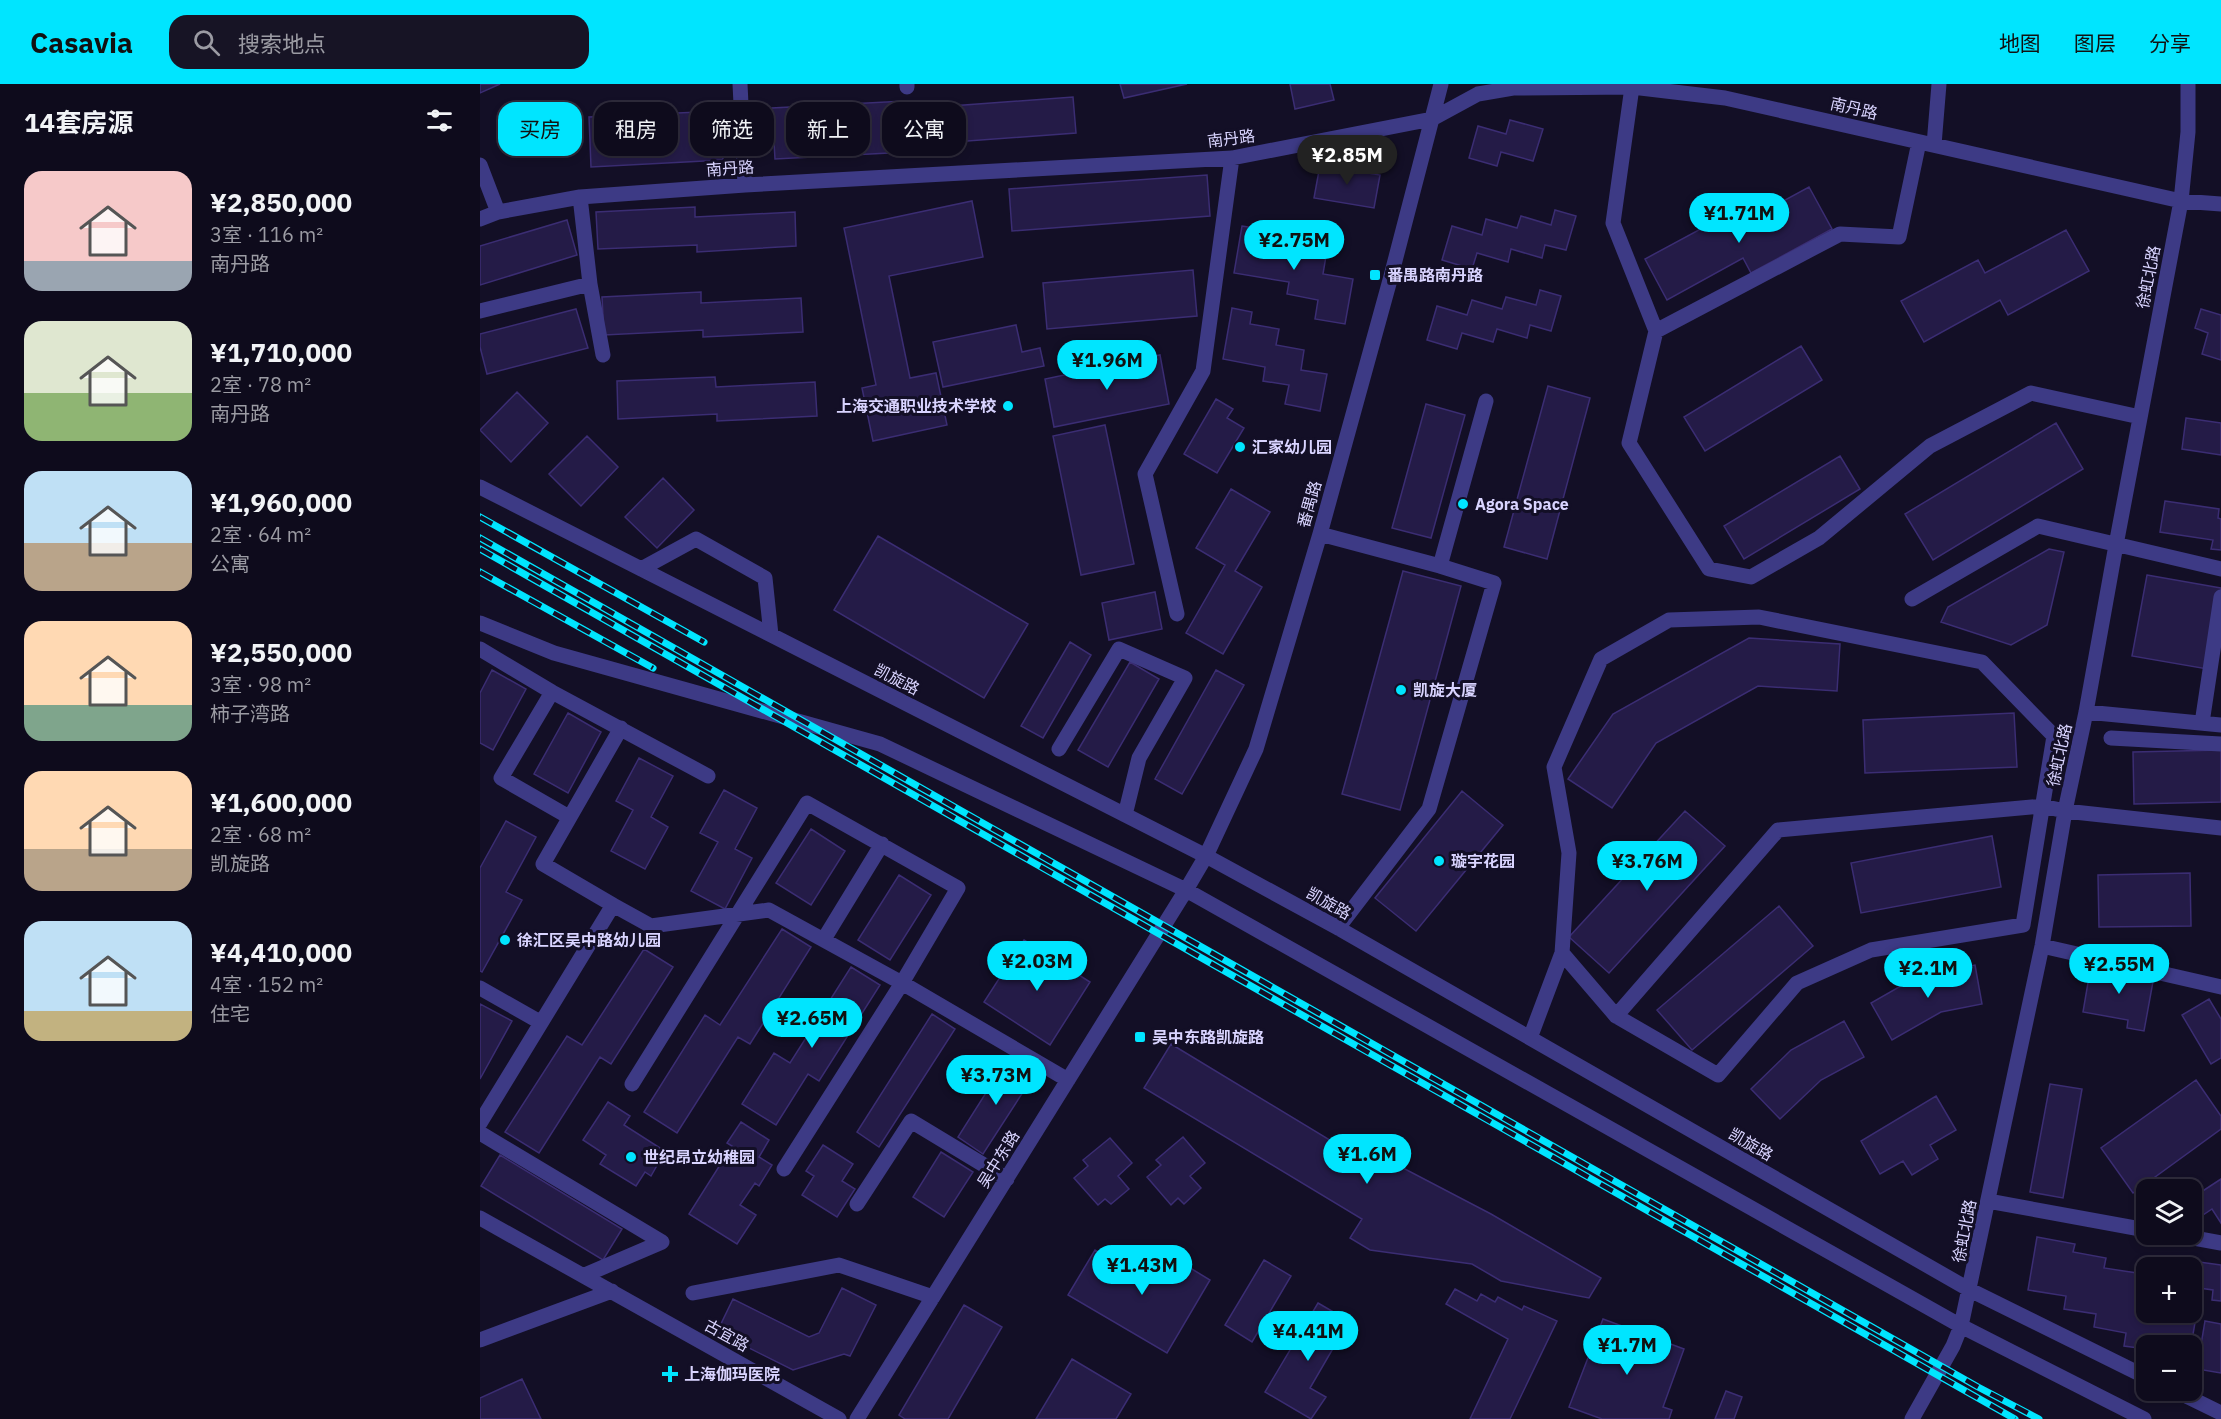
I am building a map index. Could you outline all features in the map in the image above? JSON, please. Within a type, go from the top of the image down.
[{"type":"street","points":[[740,84],[744,185]]},
{"type":"street","name":"番禺路","points":[[1206,856],[1256,750],[1320,534],[1441,84]]},
{"type":"street","points":[[1656,331],[1840,234],[1899,237],[1927,143],[1940,84]]},
{"type":"street","name":"徐虹北路","points":[[1912,1419],[1953,1346],[1961,1326],[2042,946],[2065,811],[2086,712],[2181,201],[2188,132],[2188,84]]},
{"type":"street","points":[[1632,87],[1613,223],[1656,331],[1629,443],[1709,569],[1751,577],[1819,538],[1930,446],[2031,393],[2140,417]]},
{"type":"street","name":"南丹路","points":[[480,219],[498,212],[580,197],[744,185],[1232,158],[1432,119],[1478,94],[1513,88],[1686,89],[2181,201],[2221,204]]},
{"type":"street","points":[[1177,614],[1145,474],[1203,371],[1232,158]]},
{"type":"street","points":[[480,165],[498,212]]},
{"type":"street","points":[[580,197],[590,284],[603,355]]},
{"type":"street","points":[[480,311],[590,284]]},
{"type":"street","points":[[1440,566],[1486,401]]},
{"type":"street","name":"凯旋路","points":[[480,487],[1206,856],[1338,928],[1970,1290],[2136,1372]]},
{"type":"street","points":[[1912,599],[2038,526],[2221,569]]},
{"type":"street","points":[[1320,534],[1494,583],[1429,809],[1338,928]]},
{"type":"street","points":[[641,569],[696,539],[765,578],[771,635]]},
{"type":"street","points":[[2202,723],[2221,597]]},
{"type":"street","points":[[1530,1038],[1562,953],[1569,853],[1554,767],[1601,659],[1669,620],[1759,617],[1983,662],[2054,736],[2023,925],[1871,950],[1797,983],[1718,1075],[1616,1016],[1562,953]]},
{"type":"street","points":[[480,623],[554,653],[880,744],[1186,890],[1961,1326],[2144,1419]]},
{"type":"street","points":[[480,649],[552,692],[708,776]]},
{"type":"street","points":[[1059,749],[1119,649],[1185,678],[1139,758],[1125,815]]},
{"type":"street","points":[[552,692],[501,778],[569,818]]},
{"type":"street","points":[[2086,712],[2221,725]]},
{"type":"street","points":[[621,728],[543,864],[651,926],[769,909],[1068,1080]]},
{"type":"street","points":[[2111,738],[2221,744]]},
{"type":"street","points":[[632,1084],[807,803],[882,844],[958,888],[902,983],[784,1169]]},
{"type":"street","points":[[1616,1016],[1778,830],[2042,806],[2065,811],[2221,828]]},
{"type":"street","points":[[824,939],[882,844]]},
{"type":"street","name":"吴中东路","points":[[857,1419],[1206,856]]},
{"type":"street","points":[[480,1123],[613,905]]},
{"type":"street","points":[[2042,946],[2221,987]]},
{"type":"street","points":[[480,988],[540,1022]]},
{"type":"street","points":[[857,1204],[911,1121],[1007,1179]]},
{"type":"street","points":[[480,1133],[662,1242],[591,1279]]},
{"type":"street","points":[[1988,1202],[2136,1228]]},
{"type":"street","name":"古宜路","points":[[480,1218],[839,1419]]},
{"type":"street","points":[[2202,1240],[2221,1243]]},
{"type":"street","points":[[693,1293],[838,1264],[933,1298]]},
{"type":"street","points":[[480,1340],[612,1291]]},
{"type":"street","points":[[2196,1401],[2221,1413]]},
{"type":"building","points":[[480,84],[500,84],[480,93]]},
{"type":"building","points":[[1120,84],[1187,84],[1124,98]]},
{"type":"building","points":[[1290,84],[1330,84],[1334,100],[1295,109]]},
{"type":"building","points":[[1073,97],[1076,133],[966,141],[966,105]]},
{"type":"building","points":[[882,102],[882,153],[870,154],[870,103]]},
{"type":"building","points":[[786,107],[786,156],[832,156],[775,159],[774,108]]},
{"type":"building","points":[[690,112],[690,156],[723,156],[723,160],[591,167],[589,117],[594,117],[594,156],[678,156],[678,113]]},
{"type":"building","points":[[1510,120],[1543,129],[1533,161],[1501,152],[1497,166],[1469,158],[1478,126],[1506,134]]},
{"type":"building","points":[[1320,165],[1380,175],[1374,208],[1314,198]]},
{"type":"building","points":[[1207,175],[1210,216],[1012,231],[1009,189]]},
{"type":"building","points":[[1809,187],[1832,229],[1751,273],[1743,258],[1667,300],[1645,259],[1721,218],[1728,231]]},
{"type":"building","points":[[972,201],[983,257],[889,276],[910,378],[936,373],[947,425],[873,441],[862,388],[876,385],[844,228]]},
{"type":"building","points":[[695,207],[695,217],[795,212],[796,246],[697,252],[697,245],[598,249],[596,212]]},
{"type":"building","points":[[1555,210],[1576,216],[1566,250],[1545,245],[1542,258],[1511,249],[1508,262],[1477,253],[1472,269],[1442,260],[1452,226],[1482,235],[1486,219],[1517,228],[1521,216],[1551,225]]},
{"type":"building","points":[[567,220],[577,255],[480,285],[480,246]]},
{"type":"building","points":[[1242,226],[1297,235],[1294,250],[1326,256],[1323,274],[1353,279],[1345,324],[1315,319],[1318,300],[1287,294],[1289,282],[1234,273]]},
{"type":"building","points":[[2066,230],[2089,271],[2008,315],[2000,300],[1924,342],[1901,301],[1978,260],[1985,273]]},
{"type":"building","points":[[1193,270],[1197,316],[1047,329],[1043,283]]},
{"type":"building","points":[[1540,290],[1561,296],[1551,331],[1530,325],[1527,338],[1497,329],[1493,342],[1462,333],[1457,349],[1427,340],[1437,306],[1467,315],[1472,300],[1502,309],[1506,297],[1536,305]]},
{"type":"building","points":[[701,292],[701,303],[801,298],[803,332],[703,337],[703,330],[604,335],[602,297]]},
{"type":"building","points":[[1232,308],[1252,312],[1250,324],[1279,329],[1276,345],[1304,350],[1301,370],[1327,374],[1320,411],[1285,404],[1289,385],[1263,381],[1265,367],[1223,359]]},
{"type":"building","points":[[576,309],[588,348],[487,374],[480,347],[480,334]]},
{"type":"building","points":[[2201,309],[2221,315],[2221,360],[2202,354],[2208,333],[2195,328]]},
{"type":"building","points":[[1016,325],[1022,352],[1040,348],[1044,366],[943,387],[933,342]]},
{"type":"building","points":[[1801,346],[1822,380],[1705,451],[1684,417]]},
{"type":"building","points":[[1160,355],[1169,404],[1054,427],[1045,379]]},
{"type":"building","points":[[715,377],[716,387],[815,382],[817,416],[717,421],[717,414],[618,419],[617,381]]},
{"type":"building","points":[[1548,386],[1590,398],[1547,559],[1504,547]]},
{"type":"building","points":[[517,392],[548,423],[511,462],[480,430]]},
{"type":"building","points":[[1216,399],[1233,409],[1227,418],[1244,428],[1217,473],[1184,454]]},
{"type":"building","points":[[1426,404],[1465,415],[1431,538],[1392,528]]},
{"type":"building","points":[[2186,418],[2221,423],[2221,455],[2182,449]]},
{"type":"building","points":[[2056,423],[2083,469],[1933,560],[1905,514]]},
{"type":"building","points":[[1105,425],[1134,564],[1081,575],[1053,436]]},
{"type":"building","points":[[587,436],[618,467],[581,506],[549,474]]},
{"type":"building","points":[[1840,456],[1860,489],[1744,559],[1724,526]]},
{"type":"building","points":[[663,478],[694,510],[657,548],[625,517]]},
{"type":"building","points":[[1231,489],[1270,512],[1235,571],[1262,587],[1223,654],[1186,633],[1225,565],[1196,548]]},
{"type":"building","points":[[2165,501],[2219,509],[2221,550],[2211,549],[2213,540],[2160,532]]},
{"type":"building","points":[[878,536],[1028,624],[984,698],[834,610]]},
{"type":"building","points":[[2049,549],[2064,552],[2047,625],[2011,645],[1941,622],[1948,607]]},
{"type":"building","name":"凯旋大厦","points":[[1403,571],[1461,586],[1400,810],[1342,794]]},
{"type":"building","points":[[2147,575],[2221,588],[2221,625],[2213,670],[2132,656]]},
{"type":"building","points":[[1155,592],[1162,629],[1109,640],[1102,603]]},
{"type":"building","points":[[1749,638],[1840,644],[1837,691],[1758,686],[1656,743],[1612,808],[1568,779],[1613,714]]},
{"type":"building","points":[[1070,642],[1091,655],[1043,738],[1021,726]]},
{"type":"building","points":[[1130,662],[1159,679],[1108,767],[1078,750]]},
{"type":"building","points":[[492,670],[526,689],[493,750],[480,743],[480,693]]},
{"type":"building","points":[[1216,670],[1244,685],[1182,794],[1155,779]]},
{"type":"building","points":[[568,713],[601,732],[568,793],[534,774]]},
{"type":"building","points":[[2014,713],[2017,767],[1865,773],[1863,720]]},
{"type":"building","points":[[2221,750],[2221,802],[2134,804],[2133,752]]},
{"type":"building","points":[[639,758],[673,776],[651,817],[668,827],[645,869],[611,851],[633,810],[616,801]]},
{"type":"building","points":[[724,790],[757,808],[735,849],[752,858],[725,909],[691,891],[718,842],[700,833]]},
{"type":"building","name":"璇宇花园","points":[[1462,791],[1503,825],[1416,931],[1375,898]]},
{"type":"building","points":[[1685,811],[1725,846],[1609,973],[1569,937]]},
{"type":"building","points":[[506,821],[536,837],[506,892],[522,900],[482,972],[480,971],[480,868]]},
{"type":"building","points":[[811,829],[845,851],[811,905],[776,883]]},
{"type":"building","points":[[1992,836],[2001,887],[1861,913],[1851,863]]},
{"type":"building","points":[[2190,873],[2191,926],[2099,927],[2098,875]]},
{"type":"building","points":[[899,875],[931,895],[890,960],[858,940]]},
{"type":"building","points":[[1779,906],[1813,946],[1692,1050],[1657,1010]]},
{"type":"building","points":[[782,929],[811,947],[750,1044],[738,1037],[677,1133],[644,1112],[705,1015],[720,1025]]},
{"type":"building","points":[[1024,940],[1090,982],[1050,1045],[984,1002]]},
{"type":"building","points":[[644,949],[673,967],[611,1064],[600,1057],[539,1153],[505,1132],[567,1036],[582,1045]]},
{"type":"building","points":[[1975,965],[1982,1004],[1941,1012],[1892,1040],[1871,1003],[1920,975]]},
{"type":"building","points":[[2091,965],[2154,976],[2144,1031],[2127,1028],[2128,1020],[2083,1012]]},
{"type":"building","points":[[851,967],[880,985],[819,1081],[808,1074],[776,1125],[742,1104],[774,1053],[790,1063]]},
{"type":"building","points":[[2209,999],[2221,1019],[2221,1058],[2211,1064],[2182,1015]]},
{"type":"building","points":[[480,1004],[512,1021],[480,1079]]},
{"type":"building","points":[[932,1014],[955,1029],[879,1147],[857,1132]]},
{"type":"building","points":[[1844,1021],[1864,1057],[1821,1080],[1780,1119],[1751,1089],[1791,1050]]},
{"type":"building","points":[[1171,1044],[1356,1156],[1361,1146],[1491,1214],[1601,1278],[1589,1298],[1501,1281],[1472,1264],[1370,1250],[1350,1238],[1362,1219],[1144,1088]]},
{"type":"building","points":[[1008,1058],[1034,1075],[983,1154],[958,1137]]},
{"type":"building","points":[[2196,1080],[2221,1116],[2221,1129],[2152,1179],[2136,1179],[2136,1191],[2133,1193],[2101,1148]]},
{"type":"building","points":[[2050,1084],[2082,1089],[2063,1198],[2030,1192]]},
{"type":"building","points":[[1936,1096],[1956,1130],[1930,1145],[1938,1159],[1912,1175],[1903,1161],[1880,1174],[1861,1141]]},
{"type":"building","points":[[608,1102],[630,1116],[624,1125],[671,1155],[664,1165],[659,1162],[651,1176],[645,1172],[636,1186],[600,1164],[606,1155],[583,1140]]},
{"type":"building","points":[[741,1122],[769,1140],[759,1157],[772,1165],[759,1186],[755,1183],[740,1205],[756,1215],[737,1244],[689,1214],[732,1146],[727,1143]]},
{"type":"building","points":[[1183,1137],[1205,1163],[1190,1176],[1201,1188],[1184,1204],[1178,1198],[1171,1205],[1147,1177],[1161,1165],[1156,1160]]},
{"type":"building","points":[[1110,1138],[1132,1163],[1118,1176],[1129,1189],[1111,1204],[1105,1199],[1098,1205],[1074,1178],[1088,1166],[1083,1160]]},
{"type":"building","points":[[823,1145],[853,1164],[842,1181],[855,1189],[837,1217],[802,1195],[814,1176],[806,1171]]},
{"type":"building","points":[[941,1152],[973,1172],[944,1217],[913,1197]]},
{"type":"building","points":[[500,1155],[622,1229],[603,1260],[481,1186]]},
{"type":"building","points":[[2221,1179],[2221,1223],[2212,1209],[2202,1216],[2202,1191]]},
{"type":"building","points":[[2037,1237],[2075,1244],[2073,1252],[2106,1258],[2104,1268],[2136,1273],[2136,1323],[2195,1323],[2193,1335],[2136,1335],[2136,1348],[2124,1346],[2126,1333],[2094,1327],[2096,1314],[2064,1309],[2066,1296],[2028,1290]]},
{"type":"building","points":[[1159,1249],[1210,1280],[1167,1353],[1068,1295],[1095,1250],[1141,1278]]},
{"type":"building","points":[[1264,1260],[1291,1276],[1252,1342],[1225,1325]]},
{"type":"building","points":[[2202,1262],[2221,1265],[2221,1301],[2212,1300],[2213,1290],[2202,1288]]},
{"type":"building","points":[[842,1288],[876,1305],[850,1356],[844,1354],[793,1370],[717,1332],[733,1299],[809,1337],[819,1333]]},
{"type":"building","points":[[1455,1289],[1477,1301],[1481,1294],[1495,1302],[1498,1297],[1522,1310],[1524,1306],[1557,1321],[1510,1419],[1470,1419],[1508,1339],[1446,1304]]},
{"type":"building","points":[[1318,1303],[1349,1321],[1310,1388],[1326,1397],[1311,1419],[1265,1392]]},
{"type":"building","points":[[964,1305],[1002,1327],[948,1419],[905,1419],[899,1415]]},
{"type":"building","points":[[1603,1319],[1684,1349],[1663,1407],[1672,1410],[1669,1419],[1602,1419],[1569,1407]]},
{"type":"building","points":[[2205,1321],[2221,1324],[2221,1373],[2202,1370],[2202,1339]]},
{"type":"building","points":[[1072,1359],[1131,1394],[1116,1419],[1036,1419]]},
{"type":"building","points":[[522,1379],[541,1419],[480,1419],[480,1398]]},
{"type":"building","points":[[1726,1391],[1742,1397],[1734,1419],[1715,1419]]},
{"type":"railway","points":[[480,517],[704,642]]},
{"type":"railway","points":[[480,538],[1978,1387],[2039,1419]]},
{"type":"railway","points":[[480,549],[2015,1419]]},
{"type":"railway","points":[[480,572],[653,668]]},
{"type":"place","name":"番禺路南丹路","points":[[1375,275]]},
{"type":"place","name":"上海交通职业技术学校","points":[[1008,406]]},
{"type":"place","name":"汇家幼儿园","points":[[1240,447]]},
{"type":"place","name":"Agora Space","points":[[1463,504]]},
{"type":"place","name":"凯旋大厦","points":[[1401,690]]},
{"type":"place","name":"璇宇花园","points":[[1439,861]]},
{"type":"place","name":"徐汇区吴中路幼儿园","points":[[505,940]]},
{"type":"place","name":"吴中东路凯旋路","points":[[1140,1037]]},
{"type":"place","name":"世纪昂立幼稚园","points":[[631,1157]]},
{"type":"place","name":"上海伽玛医院","points":[[670,1374]]}]
